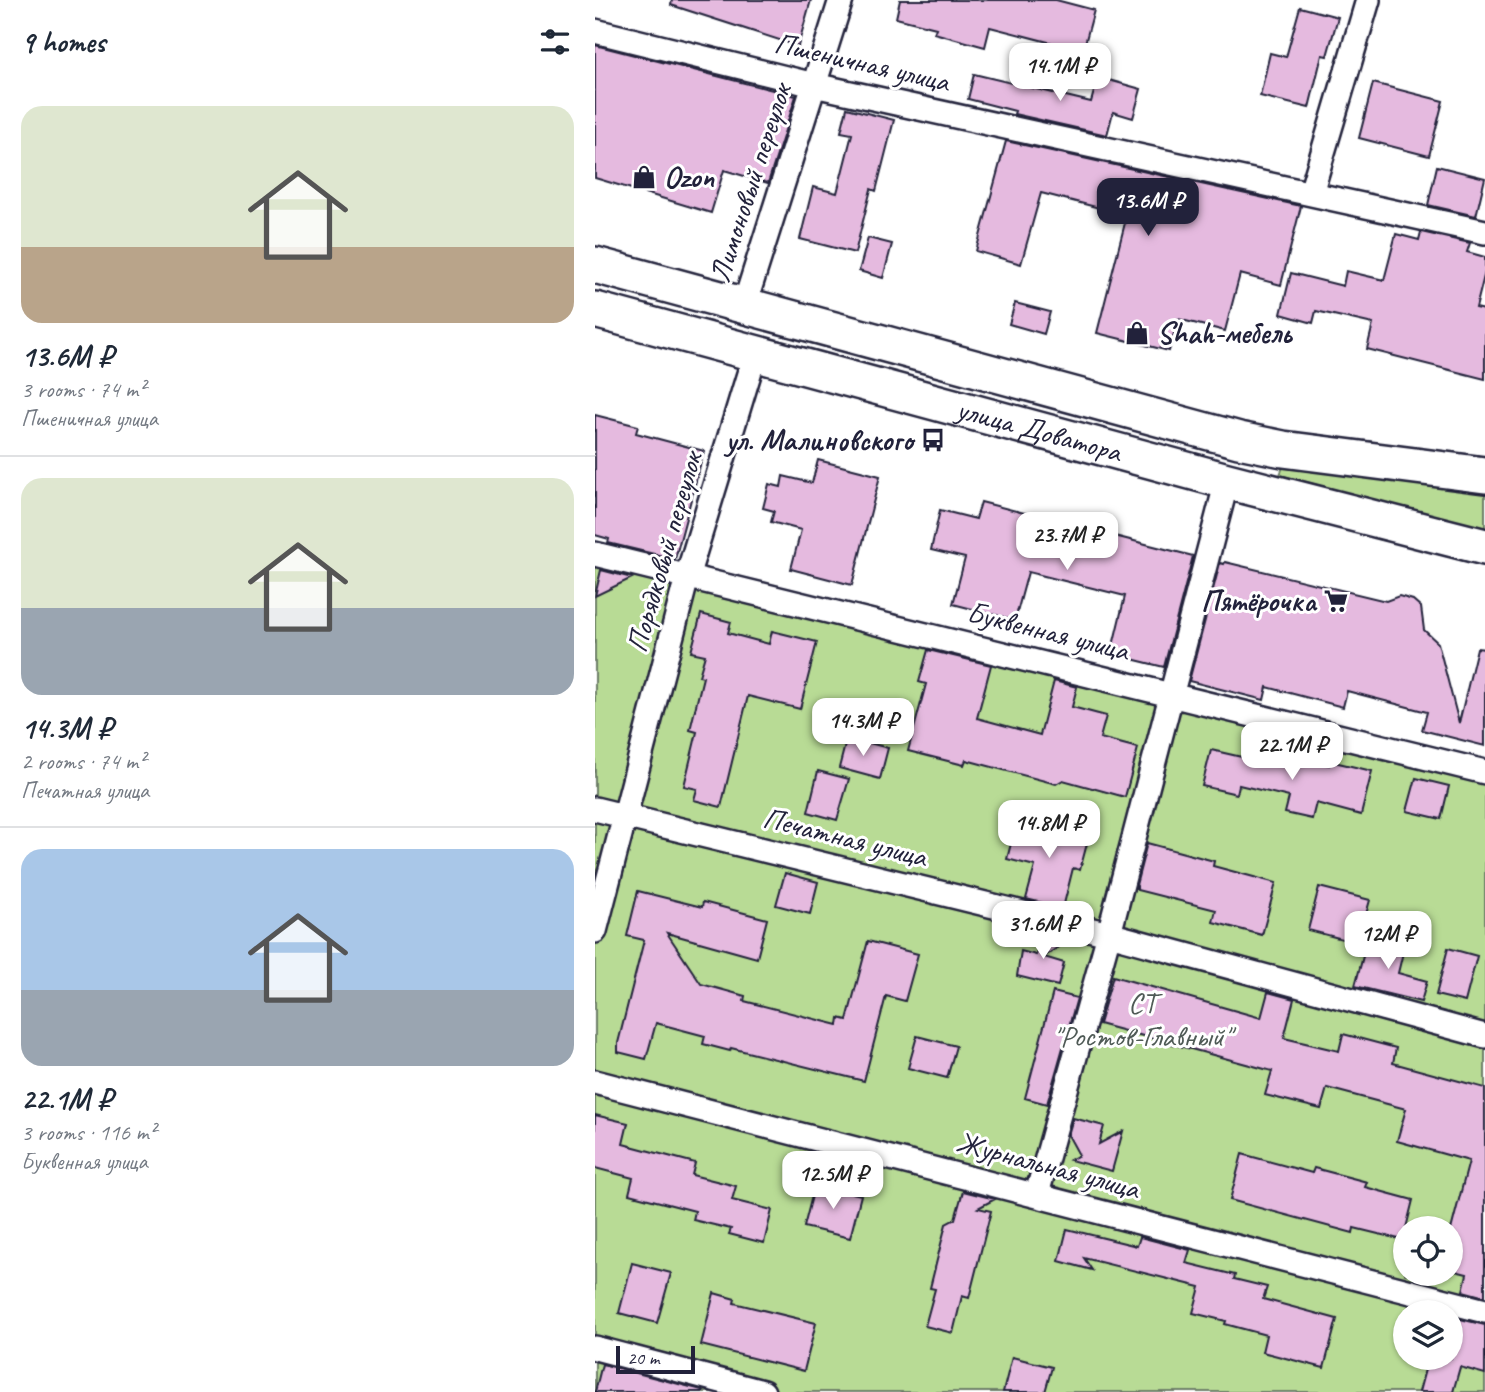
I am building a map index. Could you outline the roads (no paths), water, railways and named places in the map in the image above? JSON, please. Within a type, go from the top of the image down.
[{"type":"main road","name":"улица Доватора","points":[[595,265],[1239,440],[1283,449],[1485,474]]},
{"type":"main road","name":"улица Доватора","points":[[595,310],[1227,481],[1485,547]]},
{"type":"street","name":"Лимоновый переулок","points":[[744,306],[841,0]]},
{"type":"street","points":[[1311,193],[1369,0]]},
{"type":"street","name":"Пшеничная улица","points":[[595,31],[814,85],[1485,232]]},
{"type":"street","name":"Порядковый переулок","points":[[595,931],[687,577],[755,354]]},
{"type":"street","points":[[1037,1194],[1109,934],[1227,481]]},
{"type":"street","name":"Буквенная улица","points":[[595,554],[1485,772]]},
{"type":"street","name":"Печатная улица","points":[[595,809],[1109,934],[1485,1036]]},
{"type":"street","name":"Журнальная улица","points":[[595,1082],[1485,1311]]},
{"type":"street","points":[[595,1348],[763,1392]]},
{"type":"place","name":"Ozon","points":[[644,177]]},
{"type":"place","name":"Shah-мебель","points":[[1137,333]]},
{"type":"place","name":"ул. Малиновского","points":[[933,440]]},
{"type":"place","name":"Пятёрочка","points":[[1336,601]]},
{"type":"park label","name":"СТ \"Ростов-Главный\"","points":[[1142,1019]]}]
